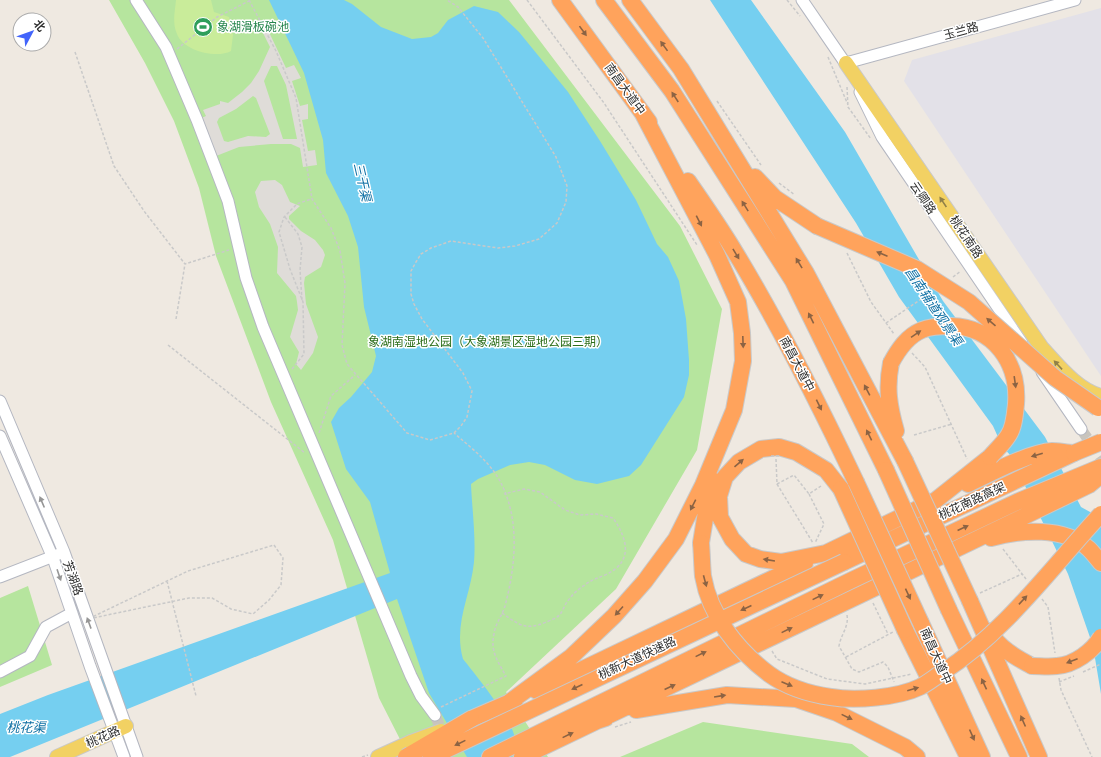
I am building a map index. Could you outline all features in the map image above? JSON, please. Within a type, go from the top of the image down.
[{"type":"highway","name":"南昌大道中","points":[[560,0],[642,112],[738,257],[816,399],[856,482],[982,757]]},
{"type":"highway","points":[[604,0],[672,91],[793,281],[886,470],[949,610],[1019,757]]},
{"type":"highway","points":[[630,0],[681,68],[746,168],[775,198],[817,226],[917,269],[936,281],[969,302],[1055,378],[1100,404]]},
{"type":"highway","points":[[681,68],[806,273],[975,597],[995,641],[1012,656],[1032,666],[1059,666],[1078,659],[1097,644],[1101,637]]},
{"type":"highway","points":[[642,112],[717,255],[738,302],[742,333],[743,361],[734,410],[707,506],[701,543],[703,577],[714,609],[731,639],[754,663],[777,680],[811,694],[848,700],[887,696],[920,687],[959,662],[997,628],[1101,514]]},
{"type":"highway","points":[[905,461],[890,412],[887,383],[891,363],[906,341],[921,330],[941,326],[963,326],[983,333],[998,344],[1013,371],[1017,394],[1015,415],[1009,435],[996,462]]},
{"type":"highway","points":[[507,704],[572,657],[614,616],[645,581],[676,539],[703,485],[734,410]]},
{"type":"highway","name":"桃花南路高架","points":[[844,562],[1074,453],[1101,442]]},
{"type":"highway","points":[[826,553],[781,562],[760,559],[746,554],[732,539],[720,517],[719,496],[725,477],[739,462],[761,449],[779,447],[796,452],[812,460],[826,470],[841,489],[900,630],[968,757]]},
{"type":"highway","points":[[409,750],[471,719],[573,675],[936,500],[996,462],[1052,451],[1074,453]]},
{"type":"highway","name":"桃花南路高架","points":[[852,580],[1092,478],[1101,467]]},
{"type":"highway","points":[[603,725],[933,558],[1023,508]]},
{"type":"highway","points":[[933,558],[1003,535],[1036,531],[1066,536],[1088,548],[1101,563]]},
{"type":"highway","name":"桃新大道快速路","points":[[432,757],[844,562]]},
{"type":"highway","name":"桃新大道快速路","points":[[490,757],[852,580]]},
{"type":"highway","points":[[975,597],[1039,757]]},
{"type":"highway","points":[[528,754],[652,706],[727,694],[796,699],[837,713],[905,746],[917,757]]},
{"type":"main road","name":"桃花南路","points":[[846,63],[1042,348],[1070,377],[1095,394],[1100,404]]},
{"type":"main road","name":"桃花路","points":[[57,757],[118,723]]},
{"type":"main road","points":[[373,756],[409,750]]},
{"type":"street","points":[[136,0],[169,55],[194,113],[228,201],[246,278],[263,327],[411,676],[434,713]]},
{"type":"street","name":"云卿路","points":[[802,0],[846,63],[882,137],[1081,429]]},
{"type":"street","name":"玉兰路","points":[[846,63],[1075,0]]},
{"type":"street","name":"芳湖路","points":[[0,401],[64,552],[88,619],[102,660],[118,723],[124,757]]},
{"type":"street","name":"芳湖路","points":[[0,436],[53,558],[90,666],[118,723],[137,757]]},
{"type":"street","points":[[0,576],[53,558],[64,552]]},
{"type":"street","points":[[0,672],[30,656],[46,627],[72,613]]},
{"type":"path","points":[[169,55],[217,16],[249,0],[276,51],[296,98],[312,199],[331,228],[340,251],[345,283],[342,345],[347,364],[407,433],[430,440],[454,433],[467,416],[472,391],[463,373],[422,319],[414,304],[411,294],[411,272],[421,254],[440,244],[451,241],[498,248],[515,246],[539,239],[557,223],[566,202],[566,186],[556,157],[483,38],[458,7],[448,0]]},
{"type":"path","points":[[526,0],[604,103],[700,250]]},
{"type":"path","points":[[787,0],[801,18]]},
{"type":"path","points":[[75,52],[114,166],[144,211],[185,264],[176,319]]},
{"type":"path","points":[[828,56],[848,107]]},
{"type":"path","points":[[302,302],[279,232],[284,217],[297,204],[312,199]]},
{"type":"path","points":[[284,217],[298,234],[302,248],[300,270],[304,354],[285,379]]},
{"type":"path","points":[[185,264],[239,247]]},
{"type":"path","points":[[949,280],[963,270]]},
{"type":"path","points":[[886,323],[936,289]]},
{"type":"path","points":[[168,346],[322,465]]},
{"type":"path","points":[[315,450],[323,416],[331,396],[355,375]]},
{"type":"path","points":[[914,435],[952,424]]},
{"type":"path","points":[[434,713],[506,676],[493,653],[494,634],[502,613],[512,574],[514,524],[497,476],[481,456],[454,433]]},
{"type":"path","points":[[776,454],[777,484],[814,545],[824,524],[809,494],[794,476],[777,484]]},
{"type":"path","points":[[771,456],[781,456]]},
{"type":"path","points":[[809,494],[826,482]]},
{"type":"path","points":[[502,613],[520,626],[533,628],[558,617],[567,602],[585,584],[596,577],[607,574],[617,566],[624,557],[626,546],[623,532],[613,518],[596,514],[580,515],[565,510],[540,492],[524,489],[504,494]]},
{"type":"path","points":[[274,545],[284,558],[280,585],[269,600],[253,614],[231,609],[212,598],[188,598],[88,619],[188,571],[274,545]]},
{"type":"path","points":[[975,597],[1022,574]]},
{"type":"path","points":[[167,581],[196,696]]},
{"type":"path","points":[[871,599],[888,634]]},
{"type":"path","points":[[847,611],[849,624],[840,638],[839,646],[852,669],[859,672],[883,662],[888,667],[895,684]]},
{"type":"path","points":[[846,657],[888,634],[900,630]]},
{"type":"path","points":[[1082,672],[1101,664]]},
{"type":"path","points":[[1060,682],[1075,675]]},
{"type":"path","points":[[1058,676],[1061,690],[1092,757]]},
{"type":"path","points":[[603,725],[637,720]]},
{"type":"path","points":[[362,757],[373,756]]},
{"type":"shaded area","points":[[1101,8],[1101,376],[904,81],[912,60]]},
{"type":"shaded area","points":[[274,20],[275,23],[268,30],[286,68],[294,65],[301,78],[292,81],[300,106],[308,104],[308,119],[302,120],[308,151],[315,150],[317,165],[303,167],[300,148],[291,144],[239,147],[211,158],[197,120],[206,116],[203,110],[220,104],[220,101],[228,103],[242,92],[251,83],[259,71],[270,47],[259,25]],"holes":[[[271,66],[277,66],[286,85],[297,139],[283,139],[264,81]],[[253,96],[256,98],[270,134],[266,137],[248,136],[228,142],[224,141],[217,122],[219,118],[236,109]]]},
{"type":"shaded area","points":[[275,180],[282,185],[290,202],[300,206],[289,216],[289,219],[301,231],[315,240],[325,255],[321,267],[305,277],[304,283],[306,304],[318,337],[313,353],[301,370],[296,364],[299,352],[290,337],[298,310],[296,296],[277,273],[278,247],[270,224],[259,207],[255,192],[261,181]]},
{"type":"green space","name":"象湖南湿地公园（大象湖景区湿地公园三期）","points":[[109,0],[509,0],[680,226],[722,309],[697,450],[616,589],[506,692],[548,757],[409,757],[379,698],[333,540],[271,402],[216,256],[199,188],[174,121],[145,63]]},
{"type":"green space","name":"象湖滑板碗池","points":[[176,0],[211,0],[214,12],[229,17],[233,35],[231,51],[218,54],[209,54],[193,49],[180,40],[175,30],[174,17]]},
{"type":"green space","points":[[28,586],[52,665],[0,687],[0,598]]},
{"type":"green space","points":[[703,722],[852,744],[869,757],[620,757]]},
{"type":"water","points":[[269,0],[344,0],[352,4],[381,27],[412,39],[431,37],[438,33],[448,20],[474,6],[498,12],[519,32],[568,92],[600,141],[636,200],[657,244],[668,257],[679,281],[686,319],[689,360],[689,375],[684,397],[641,465],[629,476],[597,484],[575,480],[545,465],[529,462],[510,465],[478,479],[471,484],[474,562],[461,622],[460,646],[463,659],[493,698],[513,731],[515,739],[512,757],[467,757],[429,693],[397,599],[10,757],[0,757],[0,714],[48,695],[390,573],[370,502],[346,469],[331,422],[339,408],[351,397],[372,372],[376,356],[364,307],[358,247],[348,216],[326,173],[323,140],[304,73]]},
{"type":"water","name":"昌南辅道观景渠","points":[[710,0],[751,0],[845,132],[943,301],[1045,437],[1081,507],[1101,518],[1101,694],[1093,646],[1068,574],[1010,455],[1002,446],[993,426],[899,297],[856,223]]},
{"type":"tunnel","points":[[1081,429],[1101,458]]},
{"type":"tunnel","points":[[435,715],[453,757]]},
{"type":"place","name":"象湖滑板碗池","points":[[203,27]]},
{"type":"water label","name":"三干渠","points":[[363,182]]},
{"type":"water label","name":"桃花渠","points":[[26,727]]}]
